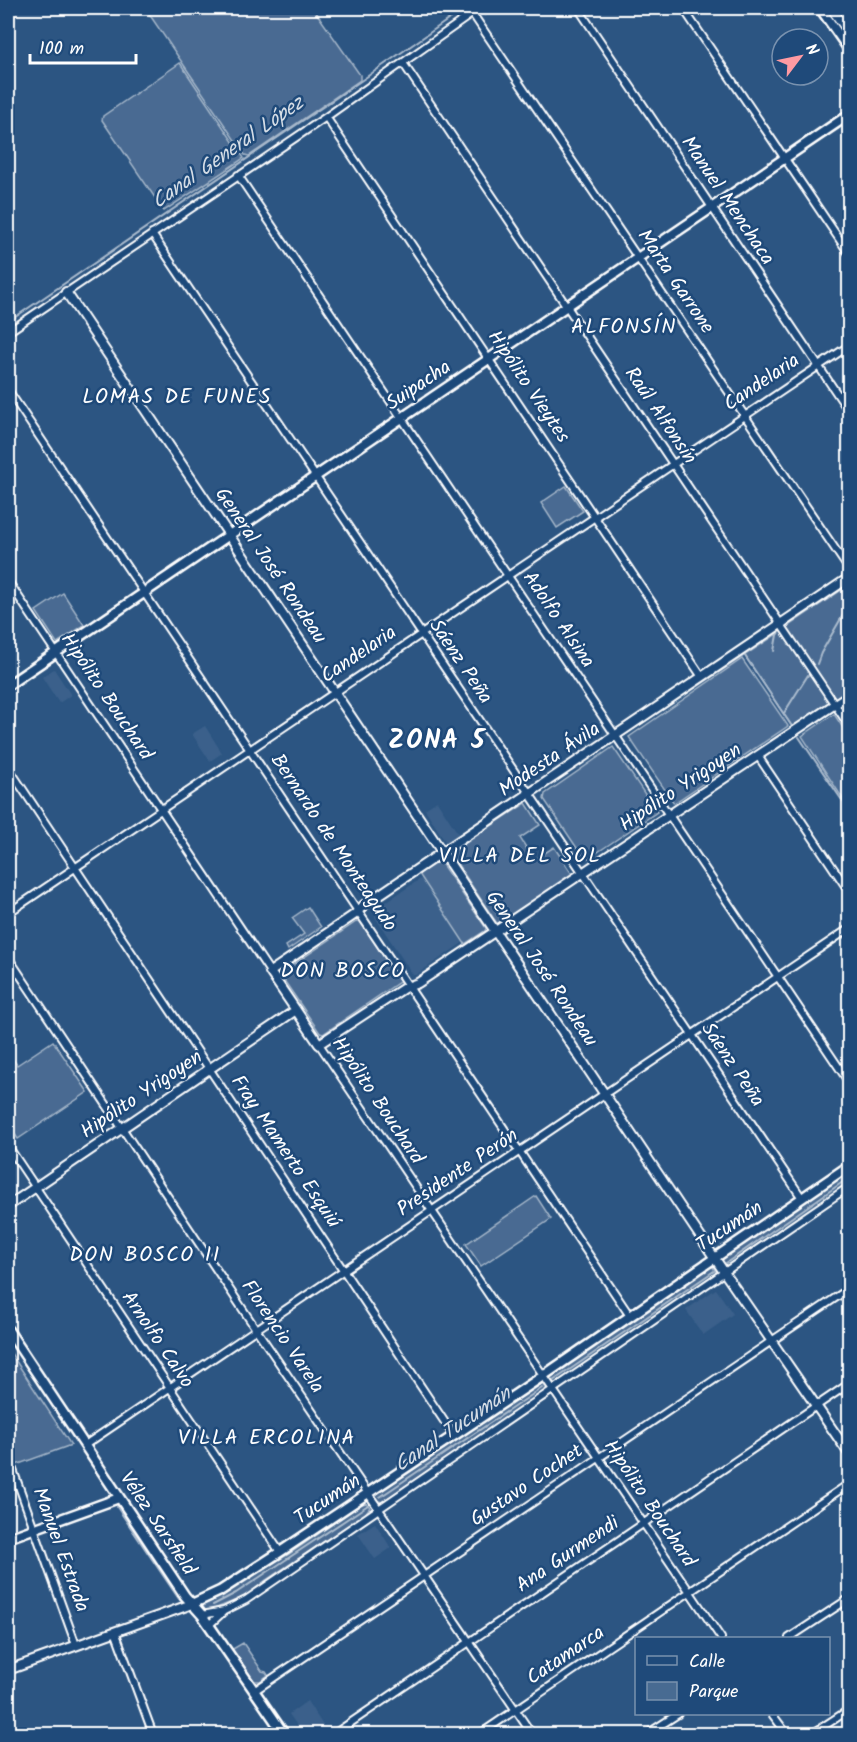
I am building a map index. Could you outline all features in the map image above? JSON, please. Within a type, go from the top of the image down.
[{"type":"main road","points":[[820,8],[849,51]]},
{"type":"main road","points":[[831,8],[849,34]]},
{"type":"main road","name":"Suipacha","points":[[8,685],[849,114]]},
{"type":"main road","name":"Tucumán","points":[[192,1604],[220,1591],[454,1436],[849,1165]]},
{"type":"main road","name":"Vélez Sarsfield","points":[[8,1329],[192,1604],[202,1615],[284,1734]]},
{"type":"main road","points":[[8,1538],[120,1498]]},
{"type":"street","points":[[8,332],[326,117],[480,8]]},
{"type":"street","name":"Manuel Menchaca","points":[[578,8],[849,413]]},
{"type":"street","points":[[683,8],[849,255]]},
{"type":"street","name":"Marta Garrone","points":[[472,13],[849,571]]},
{"type":"street","name":"Raúl Alfonsín","points":[[403,63],[849,727]]},
{"type":"street","name":"Hipólito Vieytes","points":[[326,117],[702,676]]},
{"type":"street","name":"Adolfo Alsina","points":[[238,175],[849,1084]]},
{"type":"street","name":"Sáenz Peña","points":[[152,234],[802,1198]]},
{"type":"street","name":"General José Rondeau","points":[[66,292],[849,1455]]},
{"type":"street","name":"Candelaria","points":[[8,913],[849,345]]},
{"type":"street","name":"Bernardo de Monteagudo","points":[[8,390],[630,1316]]},
{"type":"street","name":"Modesta Ávila","points":[[270,972],[359,911],[364,905],[849,577]]},
{"type":"street","name":"Hipólito Bouchard","points":[[8,581],[720,1637]]},
{"type":"street","name":"Hipólito Yrigoyen","points":[[319,1044],[404,988],[418,983],[497,932],[849,694]]},
{"type":"street","points":[[758,756],[849,893]]},
{"type":"street","name":"Fray Mamerto Esquiú","points":[[8,767],[454,1436]]},
{"type":"street","name":"Presidente Perón","points":[[85,1445],[849,928]]},
{"type":"street","name":"Florencio Varela","points":[[8,957],[256,1329],[532,1734]]},
{"type":"street","name":"Hipólito Yrigoyen","points":[[8,1206],[296,1010]]},
{"type":"street","name":"Arnolfo Calvo","points":[[8,1146],[280,1552]]},
{"type":"street","name":"Tucumán","points":[[202,1615],[224,1611],[246,1600],[849,1186]]},
{"type":"street","name":"Gustavo Cochet","points":[[254,1691],[849,1288]]},
{"type":"street","name":"Ana Gurmendi","points":[[334,1734],[849,1383]]},
{"type":"street","name":"Manuel Estrada","points":[[12,1467],[76,1645]]},
{"type":"street","name":"Catamarca","points":[[480,1734],[849,1483]]},
{"type":"street","points":[[790,1637],[849,1598]]},
{"type":"street","name":"Tucumán","points":[[8,1670],[192,1604]]},
{"type":"street","name":"Tucumán","points":[[209,1625],[224,1611]]},
{"type":"street","points":[[115,1630],[153,1734]]},
{"type":"street","points":[[812,1734],[849,1709]]},
{"type":"street","points":[[647,1734],[675,1715]]},
{"type":"street","points":[[773,1715],[787,1734]]},
{"type":"shaded area","points":[[54,669],[71,695],[59,703],[42,677]]},
{"type":"shaded area","points":[[205,726],[222,753],[210,761],[192,734]]},
{"type":"shaded area","points":[[437,801],[459,835],[446,843],[425,809]]},
{"type":"shaded area","points":[[422,878],[464,942],[413,975],[375,917],[377,908]]},
{"type":"shaded area","points":[[716,1289],[733,1314],[703,1335],[686,1310]]},
{"type":"shaded area","points":[[375,1523],[391,1548],[375,1559],[358,1534]]},
{"type":"shaded area","points":[[307,1701],[324,1727],[313,1734],[303,1734],[289,1714]]},
{"type":"green space","points":[[145,8],[313,8],[360,75],[360,80],[249,156],[245,155]]},
{"type":"green space","points":[[180,63],[244,158],[164,211],[102,120],[103,116]]},
{"type":"green space","points":[[566,486],[583,511],[557,528],[541,503]]},
{"type":"green space","points":[[849,577],[849,694],[795,731],[741,650]]},
{"type":"green space","points":[[63,593],[84,625],[57,643],[36,611]]},
{"type":"green space","points":[[742,659],[788,726],[674,803],[629,737]]},
{"type":"green space","points":[[834,714],[849,737],[849,808],[802,736]]},
{"type":"green space","points":[[613,747],[657,812],[589,858],[583,857],[544,799],[545,794]]},
{"type":"green space","points":[[526,803],[540,825],[520,838],[534,860],[554,847],[572,874],[498,925],[450,853]]},
{"type":"green space","points":[[439,860],[486,928],[465,944],[419,874]]},
{"type":"green space","points":[[308,907],[321,927],[288,950],[286,946],[304,934],[292,918]]},
{"type":"green space","points":[[359,920],[399,982],[323,1034],[320,1033],[281,973]]},
{"type":"green space","points":[[53,1041],[88,1092],[18,1139],[8,1124],[8,1052],[17,1065]]},
{"type":"green space","points":[[849,1170],[849,1182],[730,1265],[722,1263],[723,1256],[790,1213]]},
{"type":"green space","points":[[536,1196],[551,1219],[481,1266],[466,1244]]},
{"type":"green space","points":[[709,1267],[713,1267],[715,1274],[559,1382],[551,1382],[550,1378],[554,1373]]},
{"type":"green space","points":[[8,1349],[71,1445],[8,1468]]},
{"type":"green space","points":[[537,1385],[543,1385],[545,1388],[543,1392],[382,1502],[375,1500],[377,1494],[382,1490]]},
{"type":"green space","points":[[366,1503],[370,1507],[365,1514],[266,1580],[246,1596],[212,1610],[204,1610],[203,1604],[206,1602],[289,1554]]},
{"type":"green space","points":[[243,1643],[262,1671],[268,1675],[260,1681],[254,1681],[231,1650]]},
{"type":"waterway","name":"Canal General López","points":[[8,322],[465,8]]},
{"type":"waterway","name":"Canal General López","points":[[485,15],[496,8]]},
{"type":"waterway","points":[[788,626],[850,584]]},
{"type":"waterway","points":[[817,664],[850,603]]},
{"type":"waterway","points":[[774,651],[780,631]]},
{"type":"waterway","points":[[623,736],[778,633]]},
{"type":"waterway","points":[[745,656],[791,725]]},
{"type":"waterway","points":[[784,713],[808,675]]},
{"type":"waterway","points":[[799,737],[850,812]]},
{"type":"waterway","name":"Canal Tucumán","points":[[726,1263],[850,1177]]},
{"type":"waterway","name":"Canal Tucumán","points":[[553,1381],[714,1271]]},
{"type":"waterway","name":"Canal Tucumán","points":[[380,1497],[542,1388]]},
{"type":"waterway","name":"Canal Tucumán","points":[[213,1605],[236,1593],[368,1505]]},
{"type":"waterway","points":[[117,1507],[179,1599]]},
{"type":"district","name":"ALFONSÍN","points":[[624,327]]},
{"type":"district","name":"LOMAS DE FUNES","points":[[177,397]]},
{"type":"district","name":"ZONA 5","points":[[437,741]]},
{"type":"district","name":"VILLA DEL SOL","points":[[520,856]]},
{"type":"district","name":"DON BOSCO","points":[[343,971]]},
{"type":"district","name":"DON BOSCO II","points":[[145,1255]]},
{"type":"district","name":"VILLA ERCOLINA","points":[[267,1438]]}]
